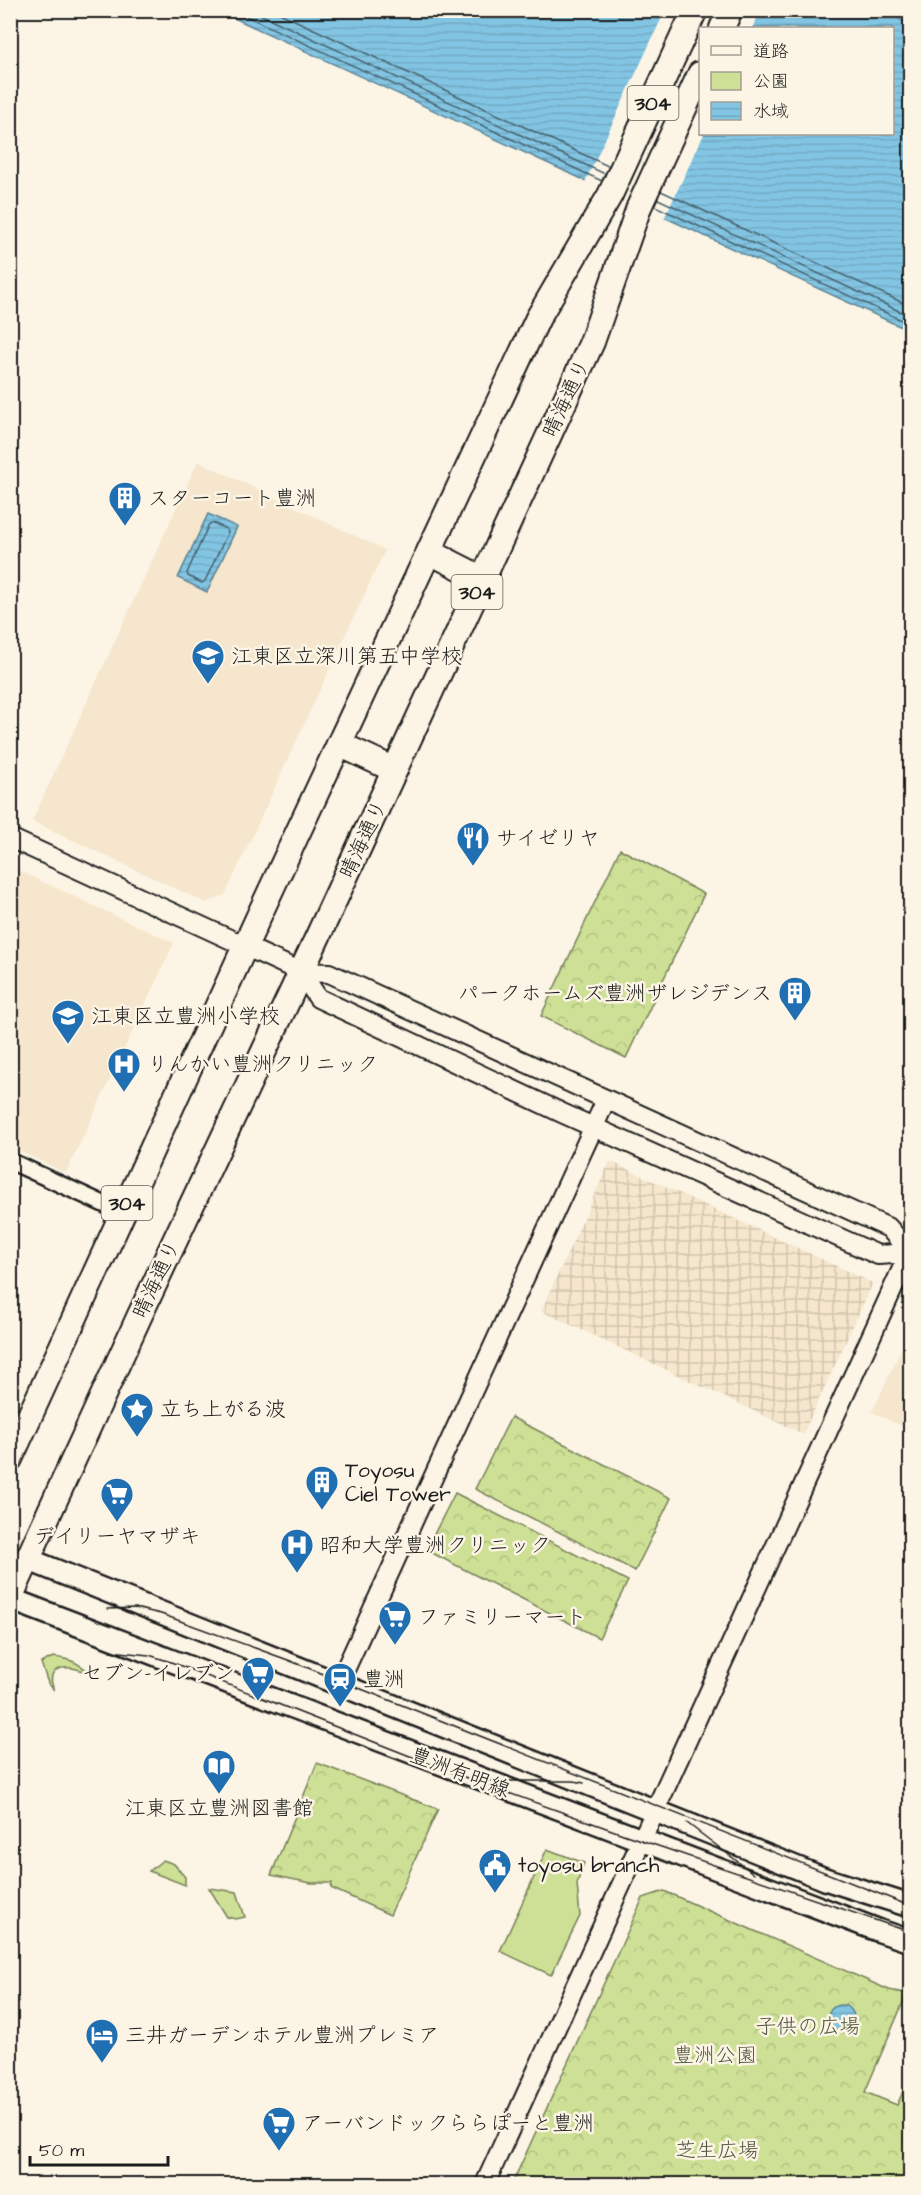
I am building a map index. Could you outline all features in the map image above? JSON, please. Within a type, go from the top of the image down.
[{"type":"main road","name":"304","points":[[10,1459],[538,318],[610,195],[695,10]]},
{"type":"main road","points":[[722,27],[730,10]]},
{"type":"main road","name":"晴海通り","points":[[10,1599],[19,1556],[301,972],[592,342],[639,207],[699,77]]},
{"type":"main road","points":[[430,552],[483,579]]},
{"type":"main road","points":[[339,744],[395,770]]},
{"type":"main road","name":"豊洲有明線","points":[[19,1556],[825,1879],[910,1906]]},
{"type":"main road","name":"豊洲有明線","points":[[10,1599],[642,1842],[910,1941]]},
{"type":"street","points":[[10,838],[301,972],[329,973],[890,1228],[910,1252]]},
{"type":"street","points":[[301,972],[318,998],[594,1128],[878,1255],[910,1252]]},
{"type":"street","points":[[339,1683],[606,1100]]},
{"type":"street","points":[[10,1161],[123,1213]]},
{"type":"street","points":[[485,2184],[910,1252]]},
{"type":"shaded area","name":"江東区立深川第五中学校","points":[[198,461],[385,550],[225,895],[206,903],[32,821]]},
{"type":"shaded area","name":"江東区立豊洲小学校","points":[[11,867],[174,943],[66,1173],[11,1147]]},
{"type":"shaded area","points":[[610,1161],[873,1283],[803,1434],[541,1311]]},
{"type":"shaded area","points":[[910,1331],[910,1430],[872,1412]]},
{"type":"green space","points":[[620,849],[704,894],[626,1058],[541,1016]]},
{"type":"green space","points":[[511,1417],[671,1498],[635,1571],[475,1489]]},
{"type":"green space","points":[[455,1493],[628,1581],[599,1638],[426,1550]]},
{"type":"green space","points":[[53,1657],[74,1662],[91,1674],[69,1668],[56,1670],[52,1674],[51,1681],[54,1690],[48,1683],[41,1663]]},
{"type":"green space","points":[[317,1763],[438,1809],[390,1915],[331,1888],[332,1883],[311,1883],[271,1875]]},
{"type":"green space","points":[[547,1849],[584,1863],[577,1884],[580,1916],[551,1975],[500,1951]]},
{"type":"green space","points":[[163,1860],[174,1864],[185,1877],[185,1885],[149,1871]]},
{"type":"green space","points":[[209,1888],[237,1892],[245,1917],[236,1919],[227,1917]]},
{"type":"green space","name":"豊洲公園","points":[[664,1891],[889,1990],[910,1994],[910,2000],[905,1998],[865,2092],[897,2105],[910,2076],[910,2184],[512,2184],[643,1898]]},
{"type":"water","points":[[219,11],[881,11],[910,24],[910,331]]},
{"type":"water","points":[[208,514],[237,527],[207,592],[178,578]]},
{"type":"water","points":[[841,2005],[850,2009],[854,2018],[850,2027],[841,2031],[832,2027],[828,2018],[832,2009]]},
{"type":"pier","points":[[665,11],[761,11],[753,27],[699,27],[699,135],[704,135],[664,219],[585,182]]},
{"type":"tram line","points":[[107,1609],[135,1608],[161,1614],[288,1660],[910,1906]]},
{"type":"tram line","points":[[110,1651],[149,1655],[171,1662],[453,1773],[910,1932]]},
{"type":"tram line","points":[[488,1781],[584,1783]]},
{"type":"tram line","points":[[687,1823],[754,1874]]},
{"type":"place","name":"スターコート豊洲","points":[[125,527]]},
{"type":"place","name":"江東区立深川第五中学校","points":[[208,685]]},
{"type":"place","name":"サイゼリヤ","points":[[473,867]]},
{"type":"place","name":"パークホームズ豊洲ザレジデンス","points":[[795,1022]]},
{"type":"place","name":"江東区立豊洲小学校","points":[[68,1045]]},
{"type":"place","name":"りんかい豊洲クリニック","points":[[124,1093]]},
{"type":"place","name":"立ち上がる波","points":[[137,1438]]},
{"type":"place","name":"Toyosu Ciel Tower","points":[[322,1511]]},
{"type":"place","name":"デイリーヤマザキ","points":[[117,1523]]},
{"type":"place","name":"昭和大学豊洲クリニック","points":[[297,1574]]},
{"type":"place","name":"ファミリーマート","points":[[395,1646]]},
{"type":"place","name":"セブン-イレブン","points":[[258,1702]]},
{"type":"place","name":"豊洲","points":[[340,1708]]},
{"type":"place","name":"江東区立豊洲図書館","points":[[219,1795]]},
{"type":"place","name":"toyosu branch","points":[[495,1894]]},
{"type":"place","name":"三井ガーデンホテル豊洲プレミア","points":[[102,2064]]},
{"type":"place","name":"アーバンドックららぽーと豊洲","points":[[279,2152]]},
{"type":"park label","name":"子供の広場","points":[[808,2026]]},
{"type":"park label","name":"芝生広場","points":[[717,2150]]}]
